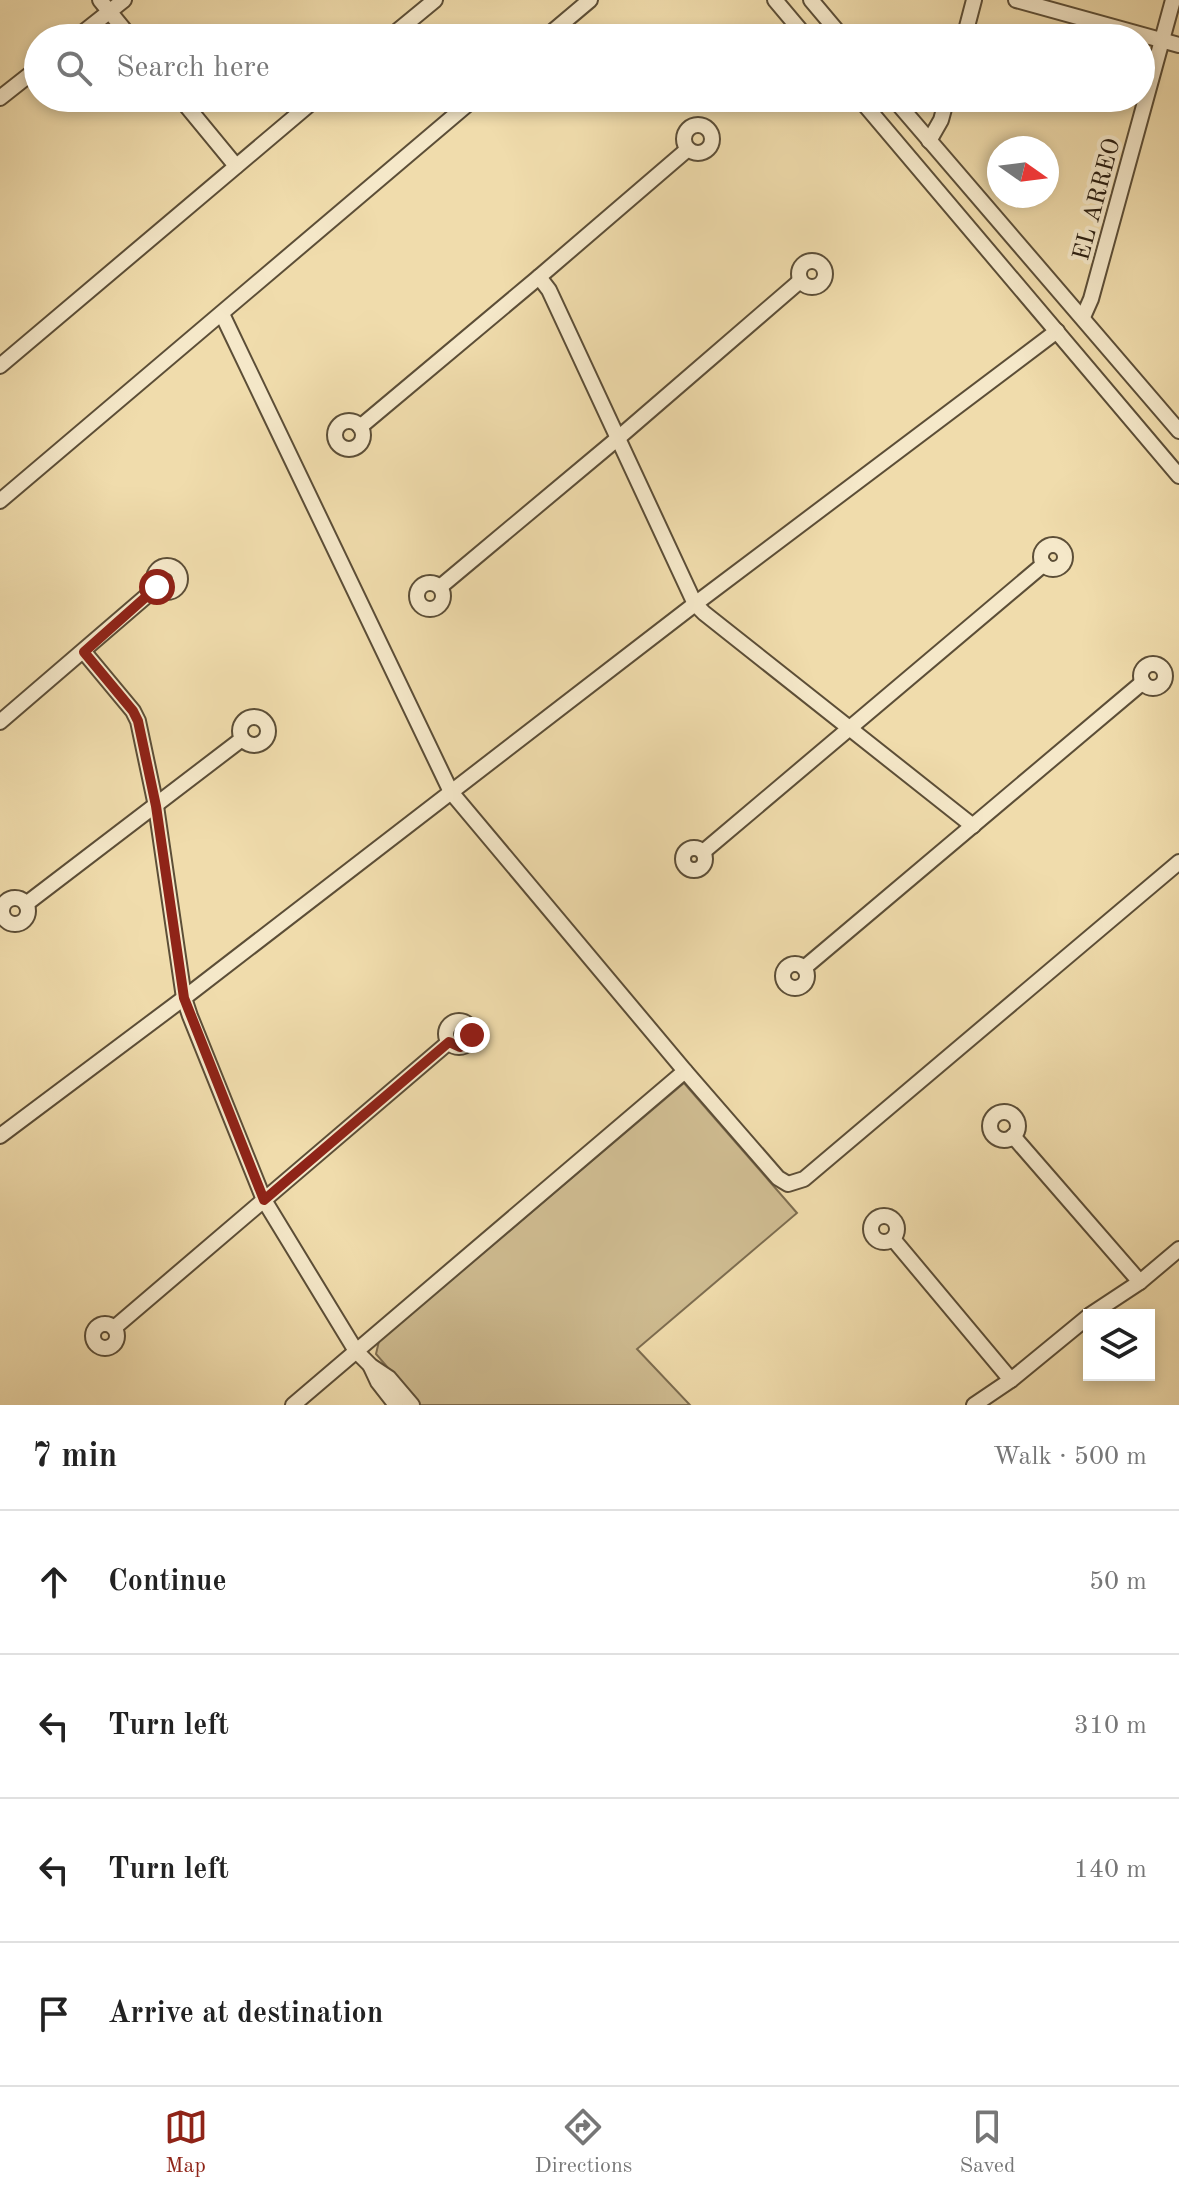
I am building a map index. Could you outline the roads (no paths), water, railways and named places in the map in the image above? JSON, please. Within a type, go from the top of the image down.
[{"type":"street","points":[[89,24],[105,6],[124,0]]},
{"type":"street","points":[[406,24],[435,0]]},
{"type":"street","points":[[562,24],[590,0]]},
{"type":"street","points":[[775,0],[795,24]]},
{"type":"street","points":[[811,0],[831,24]]},
{"type":"street","points":[[968,24],[974,0]]},
{"type":"street","points":[[1016,0],[1104,24]]},
{"type":"street","name":"EL ARREO","points":[[1155,66],[1173,0]]},
{"type":"street","points":[[105,6],[120,24]]},
{"type":"street","points":[[1155,38],[1179,45]]},
{"type":"street","points":[[0,98],[24,79]]},
{"type":"street","points":[[192,112],[236,166]]},
{"type":"street","points":[[0,366],[300,112]]},
{"type":"street","points":[[0,501],[459,112]]},
{"type":"street","points":[[871,112],[1179,476]]},
{"type":"street","points":[[905,112],[1179,431]]},
{"type":"street","points":[[929,141],[943,112]]},
{"type":"street","name":"EL ARREO","points":[[1083,317],[1091,299],[1142,112]]},
{"type":"street","points":[[360,427],[688,149]]},
{"type":"street","points":[[539,277],[549,290],[695,604],[973,826]]},
{"type":"street","points":[[440,587],[800,281]]},
{"type":"street","points":[[222,314],[451,792],[685,1071],[778,1178],[788,1184],[804,1179],[1179,862]]},
{"type":"street","points":[[0,1136],[1057,331]]},
{"type":"street","points":[[703,852],[1044,564]]},
{"type":"street","points":[[0,722],[157,587]]},
{"type":"street","points":[[84,652],[138,721],[156,806],[184,998],[264,1200],[356,1351],[389,1378],[412,1405]]},
{"type":"street","points":[[804,968],[1143,682]]},
{"type":"street","points":[[26,904],[242,739]]},
{"type":"street","points":[[114,1328],[449,1042]]},
{"type":"street","points":[[293,1405],[685,1071]]},
{"type":"street","points":[[1013,1136],[1140,1282]]},
{"type":"street","points":[[893,1239],[1011,1380]]},
{"type":"street","points":[[1100,1309],[1140,1282],[1179,1249]]},
{"type":"street","points":[[974,1405],[1011,1380],[1083,1322]]},
{"type":"street","points":[[371,1366],[378,1382],[396,1405]]}]
